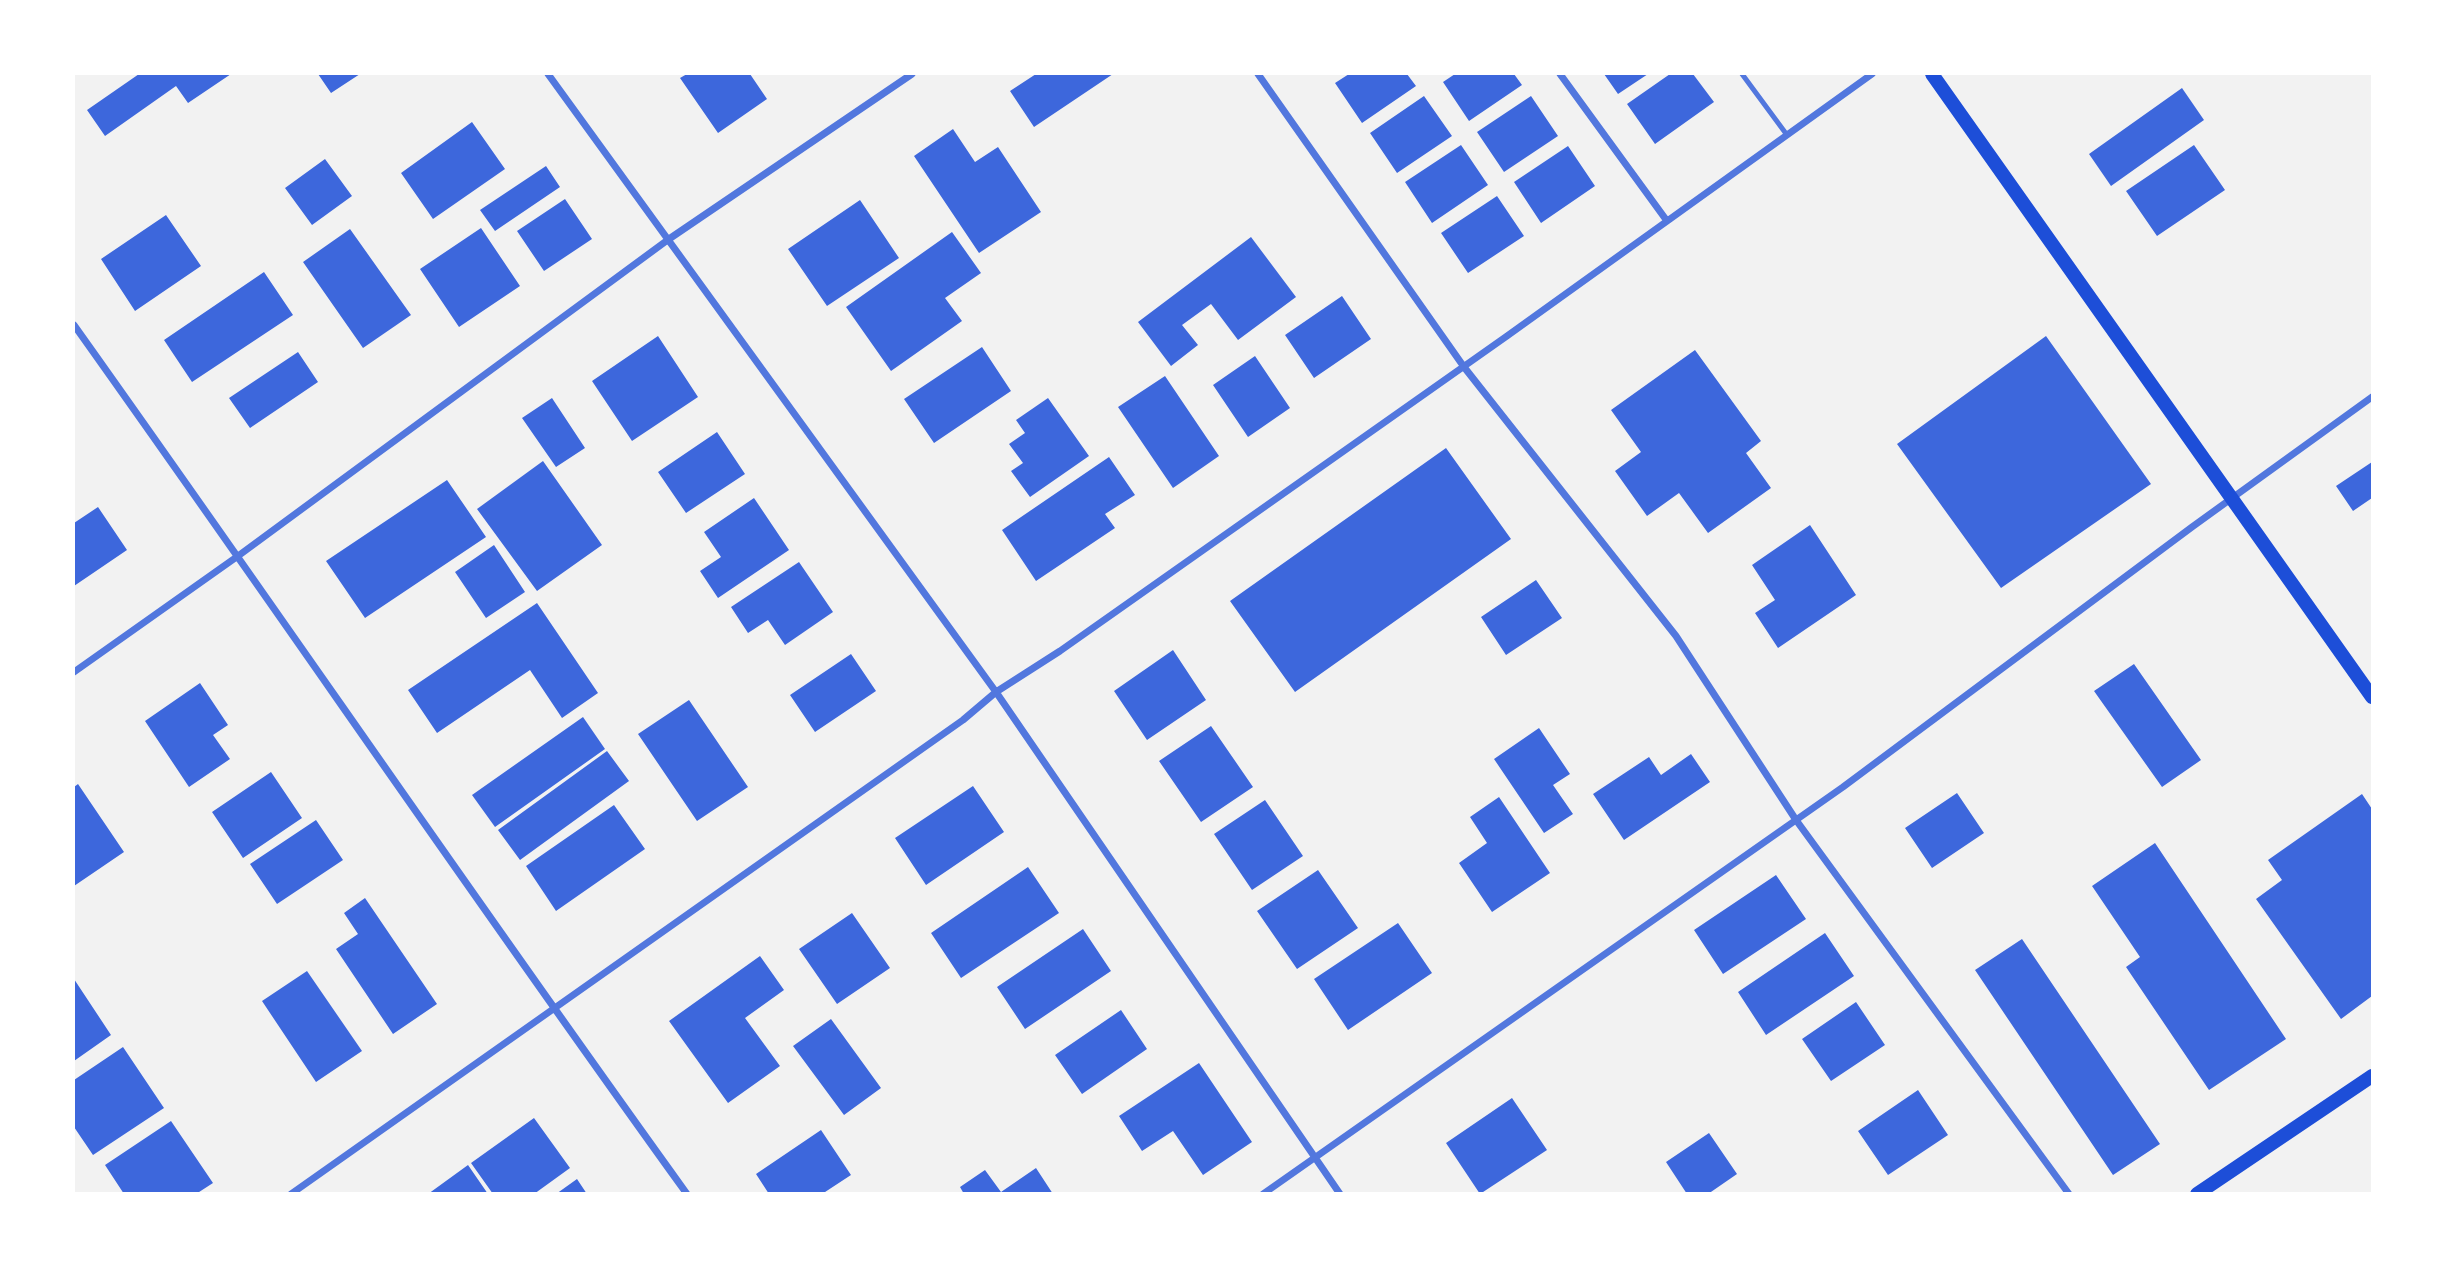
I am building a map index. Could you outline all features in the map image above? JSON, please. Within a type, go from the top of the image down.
[{"type":"main road","points":[[1933,74],[2372,697]]},
{"type":"main road","points":[[2197,1194],[2372,1076]]},
{"type":"street","points":[[548,74],[996,692],[1340,1194]]},
{"type":"street","points":[[74,672],[238,556],[669,239],[912,74]]},
{"type":"street","points":[[1258,74],[1464,367],[1676,636],[1796,820],[2068,1194]]},
{"type":"street","points":[[1560,74],[1667,221]]},
{"type":"street","points":[[291,1194],[963,720],[996,692],[1072,643],[1464,367],[1872,74]]},
{"type":"street","points":[[74,325],[552,1008],[687,1194]]},
{"type":"street","points":[[1263,1194],[1796,820],[2372,397]]},
{"type":"lane","points":[[1742,74],[1787,135]]},
{"type":"building","points":[[139,74],[231,74],[188,103],[176,86],[105,136],[87,110]]},
{"type":"building","points":[[318,74],[360,74],[331,93]]},
{"type":"building","points":[[687,74],[750,74],[767,99],[718,133],[680,78]]},
{"type":"building","points":[[1036,74],[1113,74],[1034,127],[1010,91]]},
{"type":"building","points":[[1349,74],[1407,74],[1416,86],[1362,123],[1335,83]]},
{"type":"building","points":[[1455,74],[1514,74],[1522,85],[1469,121],[1443,82]]},
{"type":"building","points":[[1604,74],[1648,74],[1618,94]]},
{"type":"building","points":[[1670,74],[1693,74],[1714,102],[1655,144],[1627,104]]},
{"type":"building","points":[[2182,88],[2204,120],[2111,186],[2089,154]]},
{"type":"building","points":[[1424,96],[1452,136],[1397,173],[1370,133]]},
{"type":"building","points":[[1531,96],[1558,136],[1504,172],[1477,132]]},
{"type":"building","points":[[472,122],[505,169],[433,219],[401,173]]},
{"type":"building","points":[[953,129],[975,162],[998,147],[1041,212],[979,253],[914,156]]},
{"type":"building","points":[[1461,145],[1488,185],[1432,223],[1405,182]]},
{"type":"building","points":[[2194,145],[2225,190],[2157,236],[2126,191]]},
{"type":"building","points":[[1568,146],[1595,186],[1541,223],[1514,182]]},
{"type":"building","points":[[325,159],[352,196],[312,225],[285,188]]},
{"type":"building","points":[[546,166],[560,187],[495,231],[480,210]]},
{"type":"building","points":[[1497,196],[1524,236],[1468,273],[1441,233]]},
{"type":"building","points":[[565,199],[592,239],[544,271],[517,231]]},
{"type":"building","points":[[860,200],[899,258],[827,306],[788,249]]},
{"type":"building","points":[[166,215],[201,266],[135,311],[101,259]]},
{"type":"building","points":[[481,228],[520,286],[459,327],[420,269]]},
{"type":"building","points":[[350,229],[411,315],[363,348],[303,262]]},
{"type":"building","points":[[952,232],[981,273],[945,298],[962,321],[891,371],[846,307]]},
{"type":"building","points":[[1251,237],[1296,297],[1238,340],[1211,304],[1182,325],[1198,345],[1171,366],[1138,322]]},
{"type":"building","points":[[264,272],[293,315],[192,382],[164,340]]},
{"type":"building","points":[[1342,296],[1371,339],[1314,378],[1285,335]]},
{"type":"building","points":[[658,336],[698,397],[632,441],[592,381]]},
{"type":"building","points":[[2046,336],[2151,484],[2001,588],[1897,444]]},
{"type":"building","points":[[982,347],[1011,391],[934,443],[904,399]]},
{"type":"building","points":[[1695,350],[1761,441],[1746,453],[1771,488],[1708,533],[1679,493],[1647,516],[1615,471],[1641,452],[1611,410]]},
{"type":"building","points":[[298,352],[318,382],[250,428],[229,398]]},
{"type":"building","points":[[1255,356],[1290,408],[1248,437],[1213,385]]},
{"type":"building","points":[[1165,376],[1219,456],[1173,488],[1118,407]]},
{"type":"building","points":[[552,398],[585,448],[556,467],[522,418]]},
{"type":"building","points":[[1048,398],[1089,456],[1030,497],[1011,471],[1023,463],[1009,444],[1025,433],[1016,420]]},
{"type":"building","points":[[717,432],[745,474],[686,513],[658,472]]},
{"type":"building","points":[[1446,448],[1511,539],[1295,692],[1230,601]]},
{"type":"building","points":[[1109,457],[1135,495],[1105,514],[1115,528],[1036,581],[1002,530]]},
{"type":"building","points":[[543,461],[602,545],[537,591],[477,509]]},
{"type":"building","points":[[2372,462],[2372,498],[2353,511],[2336,486]]},
{"type":"building","points":[[447,480],[486,537],[365,618],[326,561]]},
{"type":"building","points":[[754,498],[789,550],[718,598],[700,571],[721,557],[704,532]]},
{"type":"building","points":[[98,507],[127,550],[74,586],[74,523]]},
{"type":"building","points":[[1810,525],[1856,595],[1778,648],[1755,613],[1775,600],[1752,565]]},
{"type":"building","points":[[494,545],[525,592],[486,618],[455,572]]},
{"type":"building","points":[[799,562],[833,612],[785,645],[768,620],[748,633],[731,607]]},
{"type":"building","points":[[1536,580],[1562,618],[1506,655],[1481,617]]},
{"type":"building","points":[[537,603],[598,693],[562,718],[530,670],[437,733],[408,690]]},
{"type":"building","points":[[1173,650],[1206,700],[1147,740],[1114,691]]},
{"type":"building","points":[[851,654],[876,691],[815,732],[790,695]]},
{"type":"building","points":[[2134,664],[2201,760],[2162,787],[2094,691]]},
{"type":"building","points":[[200,683],[228,725],[213,735],[230,759],[189,787],[145,721]]},
{"type":"building","points":[[689,700],[748,787],[697,821],[638,734]]},
{"type":"building","points":[[583,717],[605,749],[495,827],[472,795]]},
{"type":"building","points":[[1211,726],[1253,787],[1201,822],[1159,761]]},
{"type":"building","points":[[1539,728],[1570,774],[1553,785],[1573,814],[1544,833],[1494,759]]},
{"type":"building","points":[[607,751],[629,781],[520,860],[498,830]]},
{"type":"building","points":[[1691,754],[1710,782],[1624,840],[1593,794],[1649,757],[1661,775]]},
{"type":"building","points":[[271,772],[302,818],[243,858],[212,812]]},
{"type":"building","points":[[78,784],[124,852],[74,886],[74,787]]},
{"type":"building","points":[[973,786],[1004,832],[926,885],[895,838]]},
{"type":"building","points":[[1957,793],[1984,833],[1932,868],[1905,828]]},
{"type":"building","points":[[2362,794],[2372,809],[2372,996],[2341,1019],[2256,899],[2282,880],[2268,860]]},
{"type":"building","points":[[1499,797],[1550,873],[1492,912],[1459,863],[1487,843],[1470,817]]},
{"type":"building","points":[[1265,800],[1303,856],[1252,890],[1214,834]]},
{"type":"building","points":[[614,805],[645,849],[556,911],[526,866]]},
{"type":"building","points":[[316,820],[343,860],[277,904],[250,864]]},
{"type":"building","points":[[2155,843],[2286,1039],[2209,1090],[2126,967],[2140,957],[2092,886]]},
{"type":"building","points":[[1028,867],[1059,913],[961,978],[931,933]]},
{"type":"building","points":[[1318,870],[1358,928],[1297,969],[1257,911]]},
{"type":"building","points":[[1776,875],[1806,919],[1723,974],[1694,930]]},
{"type":"building","points":[[365,898],[437,1004],[393,1034],[336,949],[358,934],[344,913]]},
{"type":"building","points":[[852,913],[890,968],[837,1004],[799,949]]},
{"type":"building","points":[[1398,923],[1432,973],[1348,1030],[1314,979]]},
{"type":"building","points":[[1083,929],[1111,971],[1025,1029],[997,987]]},
{"type":"building","points":[[1825,933],[1854,976],[1766,1035],[1738,992]]},
{"type":"building","points":[[2022,939],[2160,1144],[2113,1175],[1975,970]]},
{"type":"building","points":[[760,956],[784,990],[745,1018],[780,1066],[728,1103],[669,1021]]},
{"type":"building","points":[[307,971],[362,1051],[316,1082],[262,1001]]},
{"type":"building","points":[[74,979],[111,1035],[74,1061]]},
{"type":"building","points":[[1856,1002],[1885,1045],[1831,1081],[1802,1039]]},
{"type":"building","points":[[1121,1010],[1147,1049],[1082,1094],[1055,1055]]},
{"type":"building","points":[[831,1019],[881,1088],[844,1115],[793,1046]]},
{"type":"building","points":[[123,1047],[164,1108],[93,1155],[74,1127],[74,1080]]},
{"type":"building","points":[[1199,1063],[1252,1142],[1203,1175],[1173,1131],[1142,1151],[1119,1116]]},
{"type":"building","points":[[1918,1090],[1948,1135],[1888,1175],[1858,1131]]},
{"type":"building","points":[[1512,1098],[1547,1150],[1480,1194],[1446,1143]]},
{"type":"building","points":[[534,1118],[570,1168],[534,1194],[493,1194],[471,1163]]},
{"type":"building","points":[[171,1121],[213,1183],[196,1194],[124,1194],[105,1165]]},
{"type":"building","points":[[821,1130],[851,1175],[822,1194],[769,1194],[756,1174]]},
{"type":"building","points":[[1709,1133],[1737,1174],[1708,1194],[1687,1194],[1666,1162]]},
{"type":"building","points":[[468,1165],[488,1194],[428,1194]]},
{"type":"building","points":[[1036,1168],[1053,1194],[964,1194],[960,1187],[985,1170],[1001,1192]]},
{"type":"building","points":[[577,1179],[587,1194],[556,1194]]}]
